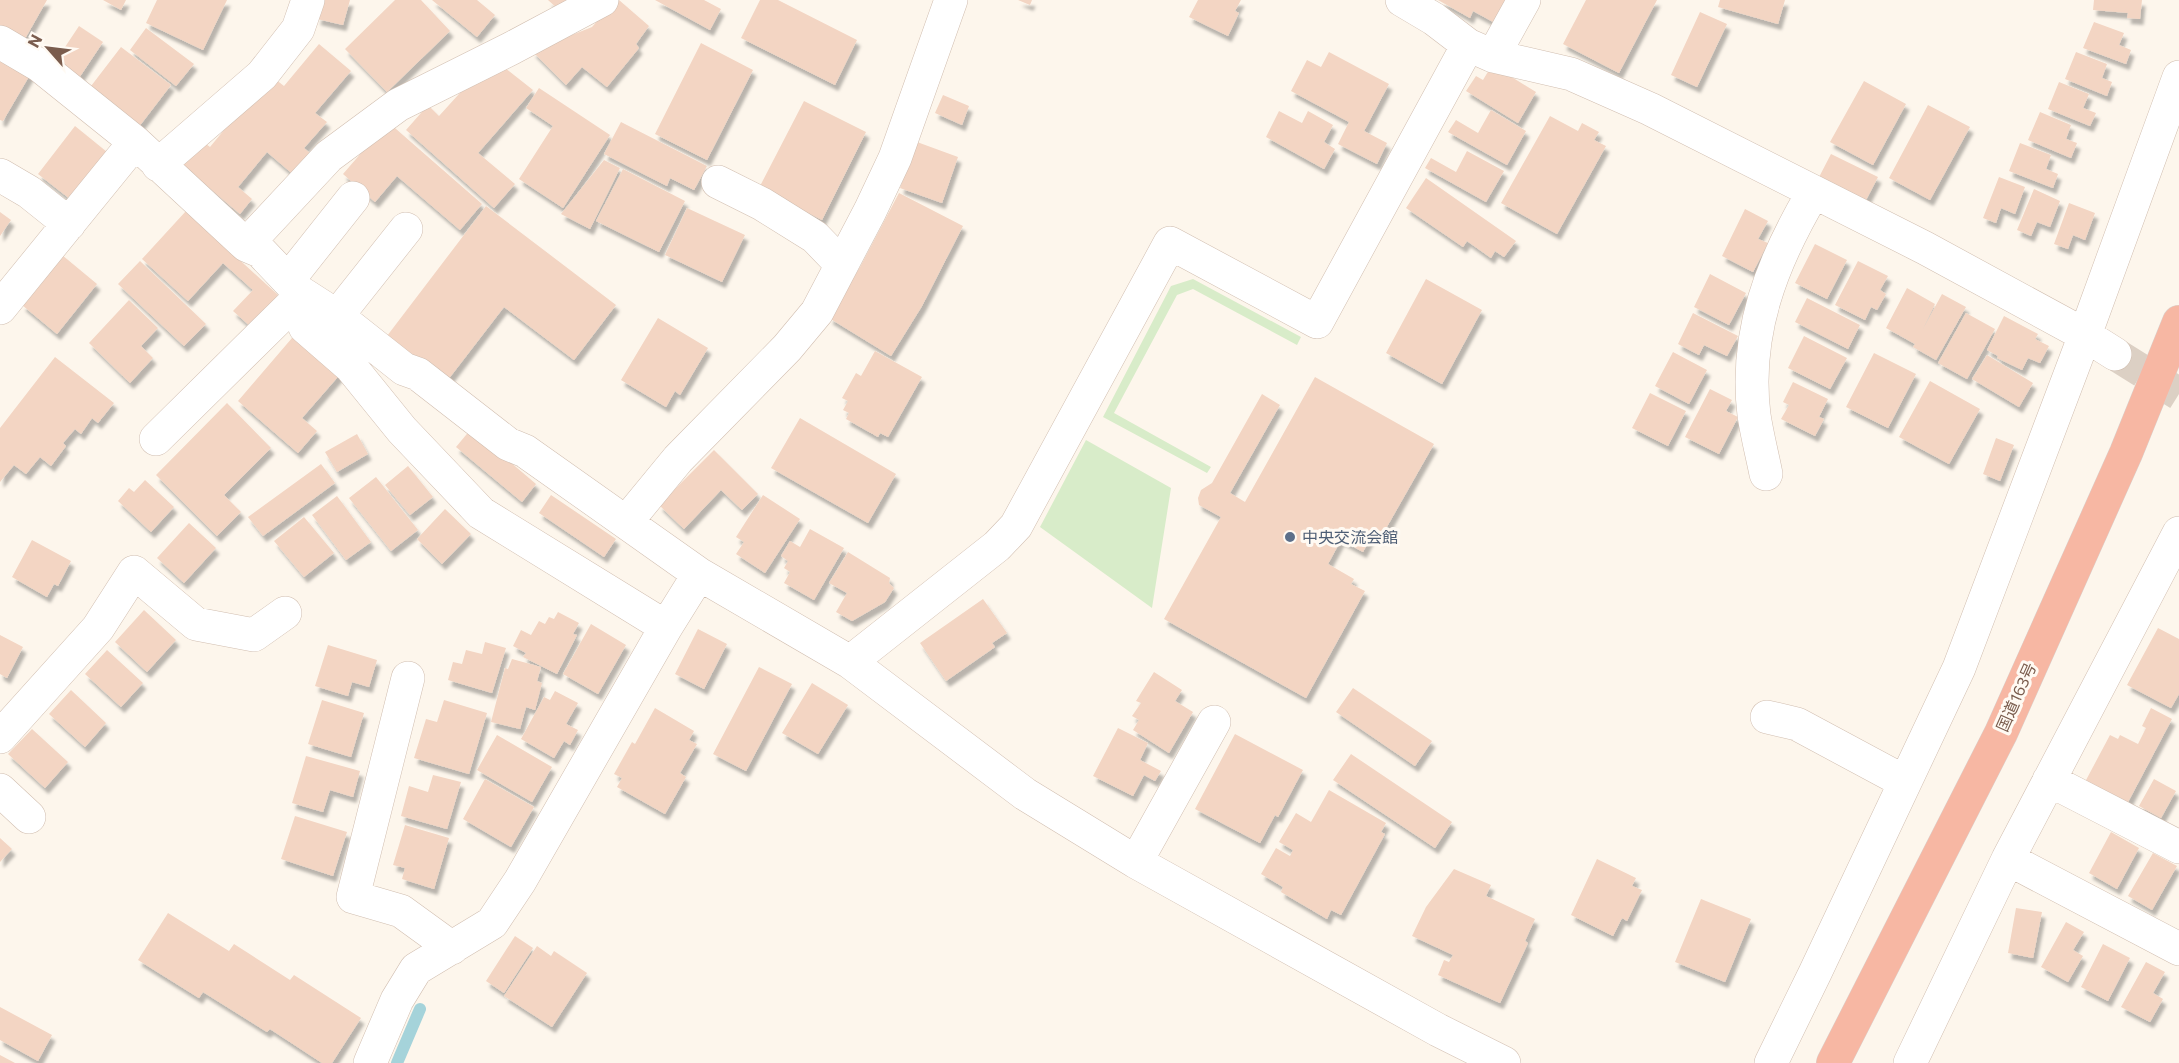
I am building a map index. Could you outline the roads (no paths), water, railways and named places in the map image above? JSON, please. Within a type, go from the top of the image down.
[{"type":"highway","name":"国道163号","points":[[1833,1063],[2001,733],[2126,453],[2179,322]]},
{"type":"street","points":[[158,165],[262,75],[298,29],[309,0]]},
{"type":"street","points":[[246,245],[329,156],[398,105],[602,0]]},
{"type":"street","points":[[627,521],[678,459],[794,339],[817,312],[895,159],[951,0]]},
{"type":"street","points":[[1402,0],[1480,50],[1571,74],[1650,109],[1812,193],[1925,248],[2085,335],[2115,354]]},
{"type":"street","points":[[850,662],[997,546],[1016,526],[1170,243],[1317,322],[1480,50],[1524,0]]},
{"type":"street","points":[[0,42],[39,64],[135,142],[246,245],[260,251],[294,291],[337,316],[404,369],[418,374],[508,444],[525,451],[699,574],[850,662],[1025,794],[1136,862],[1428,1024],[1504,1063]]},
{"type":"street","points":[[1771,1063],[1959,668],[2085,335],[2179,77]]},
{"type":"street","points":[[0,308],[135,142]]},
{"type":"street","points":[[0,175],[29,192],[69,224]]},
{"type":"street","points":[[718,182],[762,204],[814,237],[841,264]]},
{"type":"street","points":[[1766,474],[1754,415],[1752,381],[1757,325],[1769,282],[1790,232],[1812,193]]},
{"type":"street","points":[[156,439],[294,291],[353,198]]},
{"type":"street","points":[[337,316],[406,229]]},
{"type":"street","points":[[294,291],[305,327],[351,367],[402,430],[481,513],[666,627]]},
{"type":"street","points":[[1910,1063],[2008,859],[2179,533]]},
{"type":"street","points":[[0,736],[98,628],[134,572],[196,624],[254,635],[285,613]]},
{"type":"street","points":[[370,1063],[397,1000],[416,969],[492,923],[520,881],[666,627],[699,574]]},
{"type":"street","points":[[408,678],[353,897],[401,911],[452,948]]},
{"type":"street","points":[[1767,717],[1797,724],[1905,782]]},
{"type":"street","points":[[1136,862],[1214,722]]},
{"type":"street","points":[[2049,780],[2179,847]]},
{"type":"street","points":[[0,790],[29,817]]},
{"type":"street","points":[[2008,859],[2179,949]]},
{"type":"waterway","points":[[397,1063],[420,1009]]},
{"type":"tunnel","points":[[2115,354],[2179,394]]},
{"type":"place","name":"中央交流会館","points":[[1290,537]]}]
